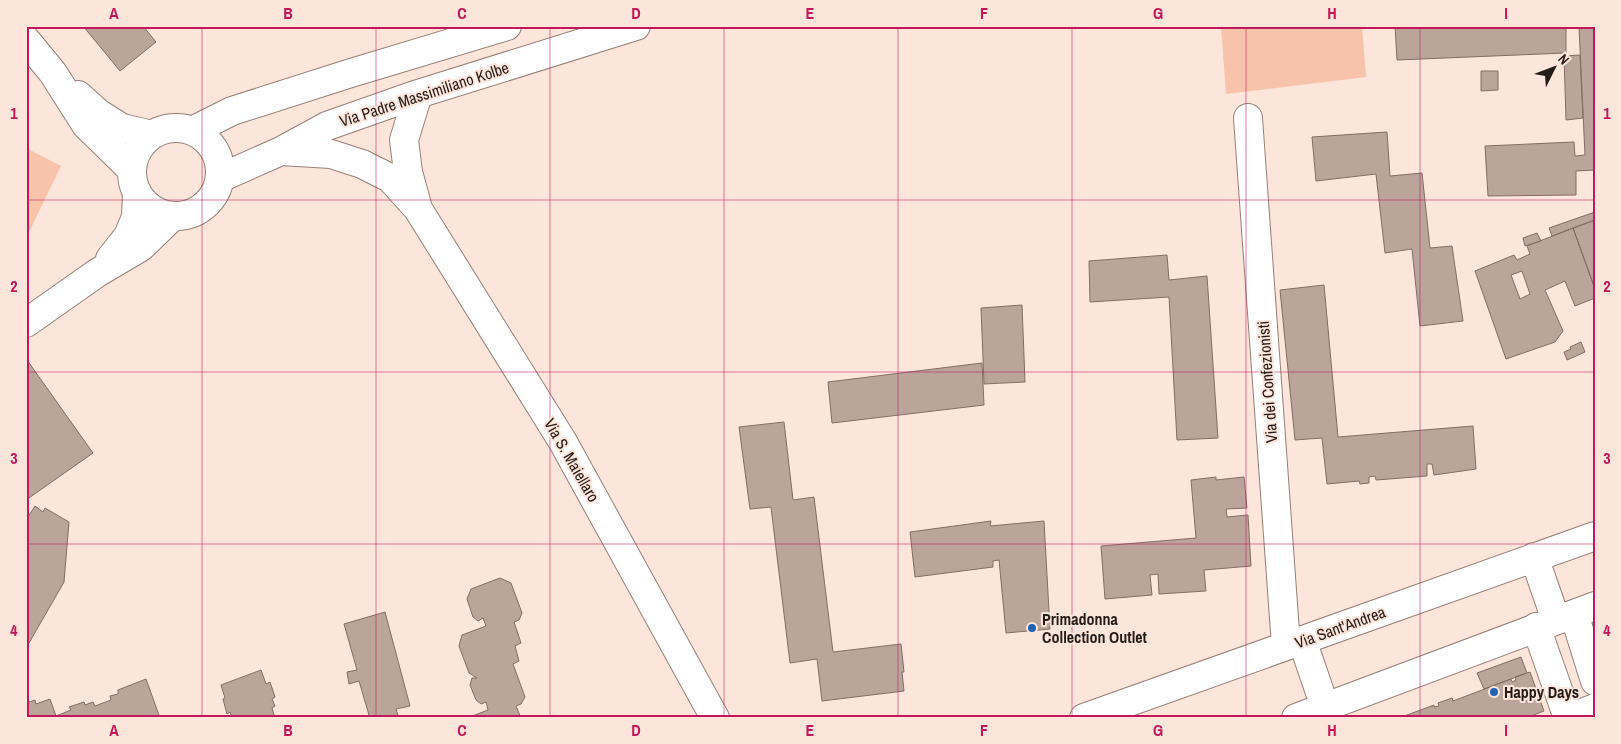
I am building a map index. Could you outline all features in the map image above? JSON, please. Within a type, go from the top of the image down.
[{"type":"street","points":[[192,130],[232,111],[507,26]]},
{"type":"street","name":"Via Padre Massimiliano Kolbe","points":[[220,178],[281,151],[327,126],[418,94],[636,26]]},
{"type":"street","points":[[26,40],[53,73],[86,125],[134,181],[146,204],[158,213],[173,216],[186,215],[199,210],[209,202],[216,191],[220,178],[220,164],[214,150],[204,138],[192,130],[178,128],[164,130],[152,135],[141,145],[135,157],[134,181],[136,217],[128,236],[98,273]]},
{"type":"street","points":[[53,73],[98,113],[122,128],[152,135]]},
{"type":"street","name":"Via S. Maiellaro","points":[[418,94],[404,140],[408,172],[418,209]]},
{"type":"street","name":"Via dei Confezionisti","points":[[1248,118],[1294,643],[1343,708]]},
{"type":"street","name":"Via S. Maiellaro","points":[[281,151],[331,154],[362,164],[390,178],[418,209],[563,442],[715,718]]},
{"type":"street","points":[[26,323],[98,273],[141,247],[173,216]]},
{"type":"street","name":"Via Sant'Andrea","points":[[1084,718],[1595,536]]},
{"type":"street","points":[[1534,557],[1595,681]]},
{"type":"street","points":[[1297,718],[1343,708],[1565,617]]},
{"type":"street","points":[[1565,617],[1582,714]]},
{"type":"shaded area","points":[[1221,26],[1362,26],[1366,77],[1226,94]]},
{"type":"shaded area","points":[[26,148],[61,166],[29,232],[26,230]]},
{"type":"building","points":[[83,26],[143,26],[156,42],[120,71]]},
{"type":"building","points":[[1395,26],[1595,26],[1595,170],[1576,171],[1576,195],[1488,196],[1485,146],[1574,142],[1575,156],[1585,155],[1579,27],[1566,28],[1566,53],[1397,60]]},
{"type":"building","points":[[1580,55],[1583,118],[1566,120],[1564,56]]},
{"type":"building","points":[[1481,71],[1498,71],[1498,90],[1481,91]]},
{"type":"building","points":[[1387,132],[1390,176],[1422,173],[1430,248],[1452,246],[1463,321],[1420,326],[1412,249],[1385,253],[1376,174],[1316,181],[1312,137]]},
{"type":"building","points":[[1595,212],[1595,220],[1552,236],[1549,228]]},
{"type":"building","points":[[1595,220],[1595,289],[1573,228]]},
{"type":"building","points":[[1573,228],[1595,289],[1595,298],[1575,306],[1565,281],[1545,290],[1563,331],[1555,342],[1506,359],[1475,271],[1514,255],[1517,260],[1530,254],[1527,246]],"holes":[[[1522,271],[1530,294],[1520,299],[1511,275]]]},
{"type":"building","points":[[1537,233],[1541,241],[1525,246],[1523,238]]},
{"type":"building","points":[[1167,255],[1169,280],[1207,276],[1218,438],[1177,440],[1169,297],[1090,302],[1089,261]]},
{"type":"building","points":[[1324,285],[1338,437],[1473,426],[1476,469],[1434,475],[1432,464],[1427,464],[1427,476],[1376,480],[1375,476],[1369,477],[1369,483],[1360,484],[1359,481],[1327,484],[1322,438],[1295,440],[1280,290]]},
{"type":"building","points":[[1022,305],[1025,382],[984,384],[981,308]]},
{"type":"building","points":[[1581,342],[1585,352],[1567,360],[1564,352]]},
{"type":"building","points":[[26,361],[93,453],[26,500]]},
{"type":"building","points":[[982,363],[984,405],[832,423],[828,382]]},
{"type":"building","points":[[784,422],[793,500],[814,497],[833,652],[901,644],[904,691],[822,701],[817,659],[790,663],[771,507],[750,509],[739,427]]},
{"type":"building","points":[[1216,477],[1216,480],[1244,477],[1247,508],[1226,509],[1227,517],[1248,515],[1251,566],[1204,570],[1206,591],[1159,594],[1158,574],[1150,575],[1152,595],[1105,599],[1101,546],[1196,538],[1191,480]]},
{"type":"building","points":[[35,506],[43,512],[45,508],[69,522],[64,582],[29,643],[26,642],[26,520]]},
{"type":"building","points":[[991,521],[990,526],[1044,521],[1050,629],[1006,633],[999,560],[993,561],[993,567],[915,577],[910,532]]},
{"type":"building","points":[[500,578],[511,583],[522,613],[519,620],[514,622],[521,643],[515,646],[519,661],[513,664],[525,697],[521,704],[516,706],[521,718],[467,718],[488,710],[486,702],[481,704],[476,700],[470,685],[472,678],[477,678],[469,673],[459,646],[462,635],[486,626],[483,618],[478,621],[473,617],[467,599],[471,589]]},
{"type":"building","points":[[385,612],[410,706],[396,709],[399,718],[360,718],[369,715],[359,681],[349,684],[347,672],[357,670],[344,624]]},
{"type":"building","points":[[1521,657],[1527,673],[1484,689],[1477,673]]},
{"type":"building","points":[[261,670],[266,684],[270,682],[275,697],[272,699],[275,706],[272,708],[275,718],[232,718],[230,712],[227,714],[221,685]]},
{"type":"building","points":[[1530,672],[1544,711],[1526,718],[1399,718],[1434,705],[1434,707],[1439,706],[1438,703],[1452,698],[1453,701],[1511,679],[1512,682],[1516,680],[1515,677]]},
{"type":"building","points":[[146,679],[160,718],[26,718],[26,703],[35,700],[36,704],[50,699],[56,716],[71,710],[69,707],[84,702],[85,705],[93,702],[95,706],[111,700],[110,696],[118,694],[118,690]]},
{"type":"place","name":"Primadonna Collection Outlet","points":[[1032,628]]},
{"type":"place","name":"Happy Days","points":[[1494,692]]}]
